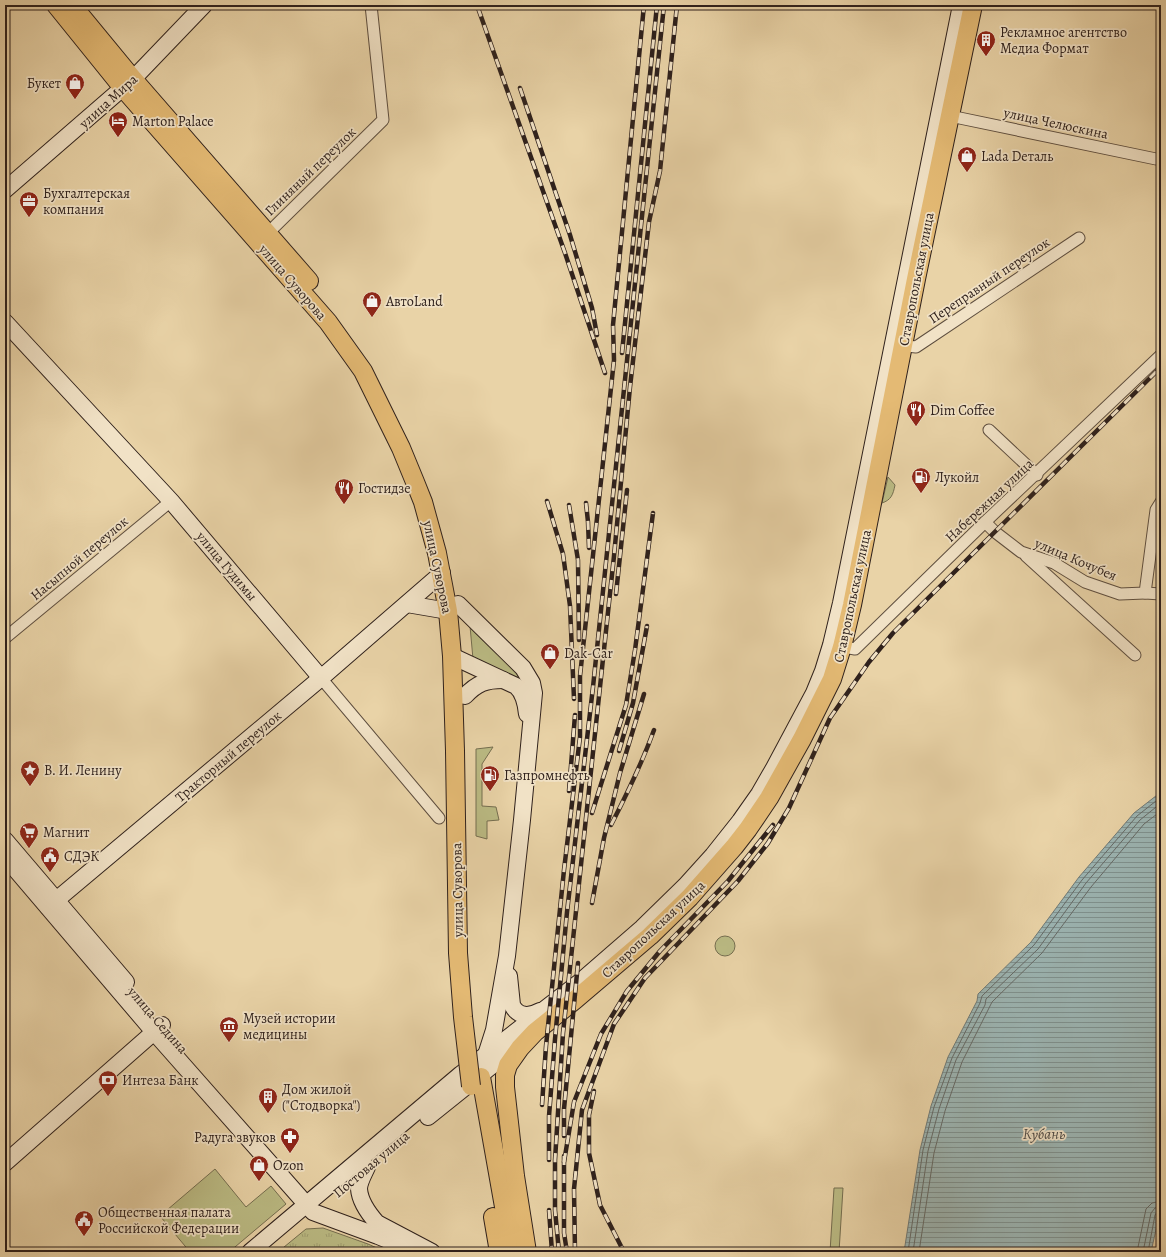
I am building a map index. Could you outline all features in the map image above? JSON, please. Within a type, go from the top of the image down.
[{"type":"main road","name":"улица Суворова","points":[[56,5],[125,79],[263,237],[328,322],[363,371],[401,448],[415,482],[447,572],[453,608],[458,659],[461,752]]},
{"type":"main road","name":"улица Суворова","points":[[72,5],[125,79]]},
{"type":"main road","name":"улица Мира","points":[[5,178],[125,79],[193,5]]},
{"type":"main road","name":"улица Мира","points":[[5,190],[204,5]]},
{"type":"main road","name":"Ставропольская улица","points":[[476,1078],[621,962],[661,926],[690,897],[734,847],[759,813],[786,769],[824,698],[832,679],[837,646],[898,345],[961,5]]},
{"type":"main road","name":"Ставропольская улица","points":[[898,345],[950,116],[973,5]]},
{"type":"main road","name":"улица Гудимы","points":[[5,322],[171,501],[321,678]]},
{"type":"main road","name":"Тракторный переулок","points":[[52,904],[407,604],[447,572]]},
{"type":"main road","points":[[407,604],[453,608],[514,658],[524,682],[524,697],[530,737],[522,820],[506,956],[494,1030],[486,1055]]},
{"type":"main road","name":"Ставропольская улица","points":[[445,1088],[603,962],[663,908],[713,855],[740,821],[763,788],[802,717],[823,671],[837,646]]},
{"type":"main road","name":"улица Суворова","points":[[458,659],[465,696],[461,752],[457,902],[460,982],[471,1086],[498,1220],[499,1252]]},
{"type":"main road","points":[[458,659],[503,680],[513,683],[524,682]]},
{"type":"main road","points":[[465,696],[473,688],[480,684],[490,680],[503,680]]},
{"type":"main road","name":"улица Седина","points":[[6,848],[310,1209]]},
{"type":"main road","name":"Ставропольская улица","points":[[506,956],[512,1005],[514,1009],[521,1014],[528,1016],[549,1006]]},
{"type":"main road","points":[[5,1163],[158,1028]]},
{"type":"main road","name":"улица Седина","points":[[158,1028],[303,1188],[309,1191],[315,1191],[338,1180]]},
{"type":"main road","points":[[527,1252],[513,1153],[505,1087],[505,1075],[513,1058],[535,1032]]},
{"type":"main road","name":"Постовая улица","points":[[250,1252],[367,1167],[476,1078]]},
{"type":"main road","name":"Постовая улица","points":[[266,1252],[338,1180],[445,1088]]},
{"type":"main road","points":[[367,1167],[359,1188],[371,1217],[377,1223],[432,1252]]},
{"type":"main road","points":[[310,1209],[417,1252]]},
{"type":"main road","name":"улица Суворова","points":[[498,1220],[512,1252]]},
{"type":"main road","points":[[494,1252],[498,1220]]},
{"type":"street","name":"Глиняный переулок","points":[[263,237],[383,120],[371,5]]},
{"type":"street","name":"улица Челюскина","points":[[950,116],[1156,159]]},
{"type":"street","name":"Переправный переулок","points":[[898,345],[916,347],[1079,238]]},
{"type":"street","name":"Набережная улица","points":[[837,646],[855,649],[985,522],[1037,475],[1161,355]]},
{"type":"street","points":[[989,430],[1037,475]]},
{"type":"street","name":"Насыпной переулок","points":[[5,638],[171,501]]},
{"type":"street","points":[[1145,593],[1156,510],[1161,502]]},
{"type":"street","name":"улица Кочубея","points":[[985,522],[995,532],[1021,552],[1135,655]]},
{"type":"street","name":"улица Кочубея","points":[[1021,552],[1054,563],[1085,582],[1120,594],[1161,594]]},
{"type":"street","name":"улица Гудимы","points":[[321,678],[438,818]]},
{"type":"green space","points":[[888,477],[895,485],[890,499],[882,503]]},
{"type":"green space","points":[[470,626],[521,677],[504,674],[473,659]]},
{"type":"green space","points":[[493,747],[482,764],[482,806],[496,807],[499,820],[487,821],[487,839],[476,836],[476,749]]},
{"type":"green space","points":[[721,936],[729,936],[735,942],[735,950],[729,956],[721,956],[715,950],[715,942]]},
{"type":"green space","points":[[215,1169],[246,1207],[271,1186],[286,1204],[229,1252],[190,1252],[160,1216]]},
{"type":"green space","points":[[834,1188],[843,1188],[839,1252],[830,1252]]},
{"type":"green space","points":[[323,1228],[386,1252],[278,1252],[306,1229]]},
{"type":"water","name":"Кубань","points":[[1161,792],[1161,1207],[1151,1252],[904,1252],[920,1150],[931,1106],[948,1057],[977,1001],[978,994],[1031,942],[1079,877],[1134,813]]},
{"type":"railway","points":[[542,1105],[546,1046],[564,870],[580,737],[580,676],[614,360],[613,325],[644,5]]},
{"type":"railway","points":[[622,353],[657,5]]},
{"type":"railway","points":[[549,1160],[549,1116],[567,912],[593,687],[664,5]]},
{"type":"railway","points":[[559,1252],[555,1210],[555,1160],[563,1033],[614,556],[630,387],[649,222],[660,171],[677,5]]},
{"type":"railway","points":[[478,8],[565,253],[605,373]]},
{"type":"railway","points":[[520,88],[570,235],[592,308],[597,335]]},
{"type":"railway","points":[[575,1252],[574,1189],[582,1110],[614,1024],[645,978],[738,881],[768,843],[789,808],[830,718],[869,662],[893,633],[1161,367]]},
{"type":"railway","points":[[616,594],[627,490]]},
{"type":"railway","points":[[547,501],[563,554],[570,606],[574,699]]},
{"type":"railway","points":[[586,503],[589,548]]},
{"type":"railway","points":[[569,505],[578,560],[579,640]]},
{"type":"railway","points":[[592,813],[626,705],[635,650],[653,513]]},
{"type":"railway","points":[[619,751],[633,703],[647,626]]},
{"type":"railway","points":[[592,903],[604,838],[620,773],[644,694]]},
{"type":"railway","points":[[569,791],[575,715]]},
{"type":"railway","points":[[611,825],[634,778],[654,730]]},
{"type":"railway","points":[[564,1162],[574,1102],[601,1034],[627,991],[660,951],[728,881],[773,825]]},
{"type":"railway","points":[[564,1136],[564,1109],[578,963]]},
{"type":"railway","points":[[594,1091],[589,1115],[589,1153],[600,1205],[624,1252]]},
{"type":"railway","points":[[564,1156],[564,1233],[567,1252]]},
{"type":"railway","points":[[549,1210],[552,1252]]},
{"type":"place","name":"Рекламное агентство Медиа Формат","points":[[986,57]]},
{"type":"place","name":"Букет","points":[[75,100]]},
{"type":"place","name":"Marton Palace","points":[[118,138]]},
{"type":"place","name":"Lada Dеталь","points":[[967,173]]},
{"type":"place","name":"Бухгалтерская компания","points":[[29,218]]},
{"type":"place","name":"АвтоLand","points":[[372,318]]},
{"type":"place","name":"Dim Coffee","points":[[916,427]]},
{"type":"place","name":"Лукойл","points":[[921,494]]},
{"type":"place","name":"Гостидзе","points":[[344,505]]},
{"type":"place","name":"Dak-Car","points":[[550,670]]},
{"type":"place","name":"В. И. Ленину","points":[[30,787]]},
{"type":"place","name":"Газпромнефть","points":[[490,792]]},
{"type":"place","name":"Магнит","points":[[29,849]]},
{"type":"place","name":"СДЭК","points":[[50,873]]},
{"type":"place","name":"Музей истории медицины","points":[[229,1043]]},
{"type":"place","name":"Интеза Банк","points":[[108,1097]]},
{"type":"place","name":"Дом жилой (\"Стодворка\")","points":[[268,1114]]},
{"type":"place","name":"Радуга звуков","points":[[290,1154]]},
{"type":"place","name":"Ozon","points":[[259,1182]]},
{"type":"place","name":"Общественная палата Российской Федерации","points":[[84,1237]]}]
